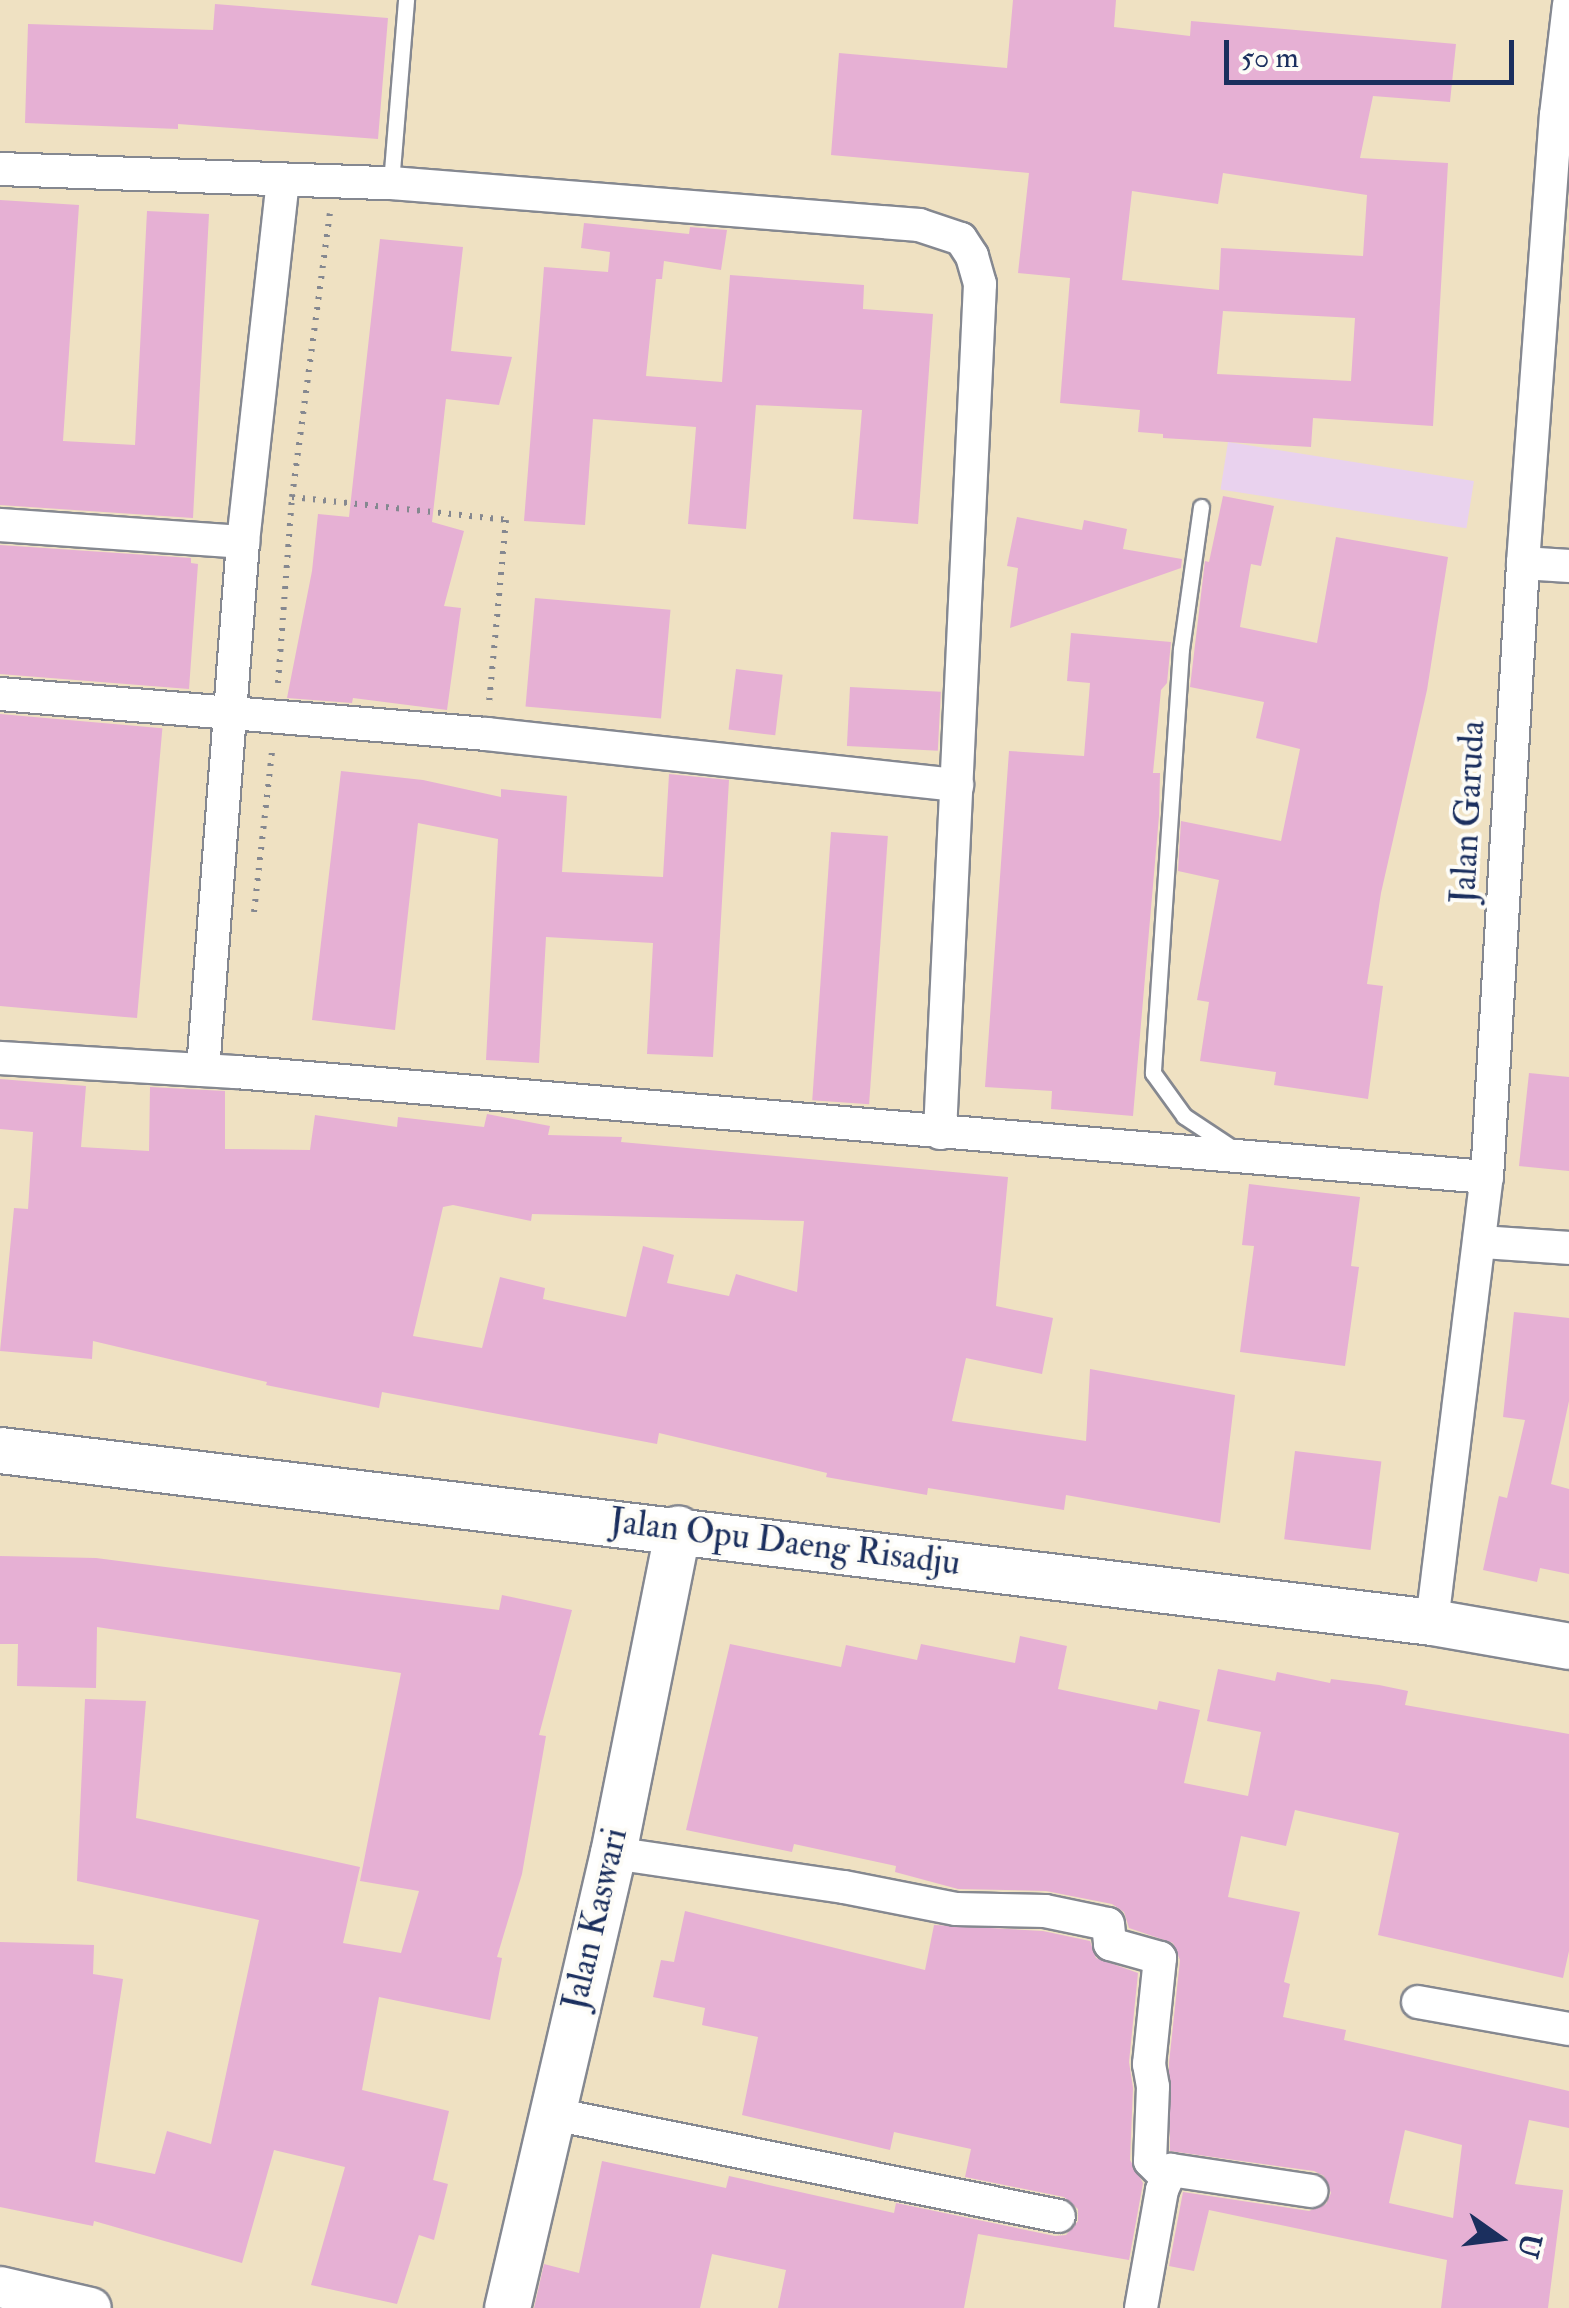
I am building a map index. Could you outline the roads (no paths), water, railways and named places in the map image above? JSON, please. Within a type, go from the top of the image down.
[{"type":"main road","name":"Jalan Opu Daeng Risadju","points":[[0,1450],[678,1528],[1432,1622],[1569,1646]]},
{"type":"main road","name":"Jalan Kaswari","points":[[506,2308],[548,2113],[612,1853],[678,1528]]},
{"type":"street","name":"Jalan Garuda","points":[[1432,1622],[1487,1177],[1523,563],[1569,6]]},
{"type":"street","points":[[0,169],[391,183],[919,225],[961,239],[972,256],[980,284],[940,1133]]},
{"type":"street","points":[[203,1070],[242,542],[283,181]]},
{"type":"street","points":[[0,525],[242,542]]},
{"type":"street","points":[[1523,563],[1569,566]]},
{"type":"street","points":[[0,694],[486,734],[957,785]]},
{"type":"street","points":[[0,1058],[203,1070],[1487,1177]]},
{"type":"street","points":[[1481,1242],[1569,1248]]},
{"type":"street","points":[[612,1853],[844,1887],[956,1909],[1045,1911],[1108,1924],[1110,1944],[1160,1958],[1149,2064],[1154,2087],[1150,2161],[1166,2178]]},
{"type":"street","points":[[1418,2002],[1569,2029]]},
{"type":"street","points":[[548,2113],[1058,2216]]},
{"type":"street","points":[[1142,2308],[1166,2178],[1171,2170],[1311,2191]]},
{"type":"street","points":[[0,2287],[91,2308]]},
{"type":"lane","points":[[391,183],[406,0]]},
{"type":"lane","points":[[1201,508],[1181,649],[1153,1073],[1184,1116],[1246,1157]]}]
